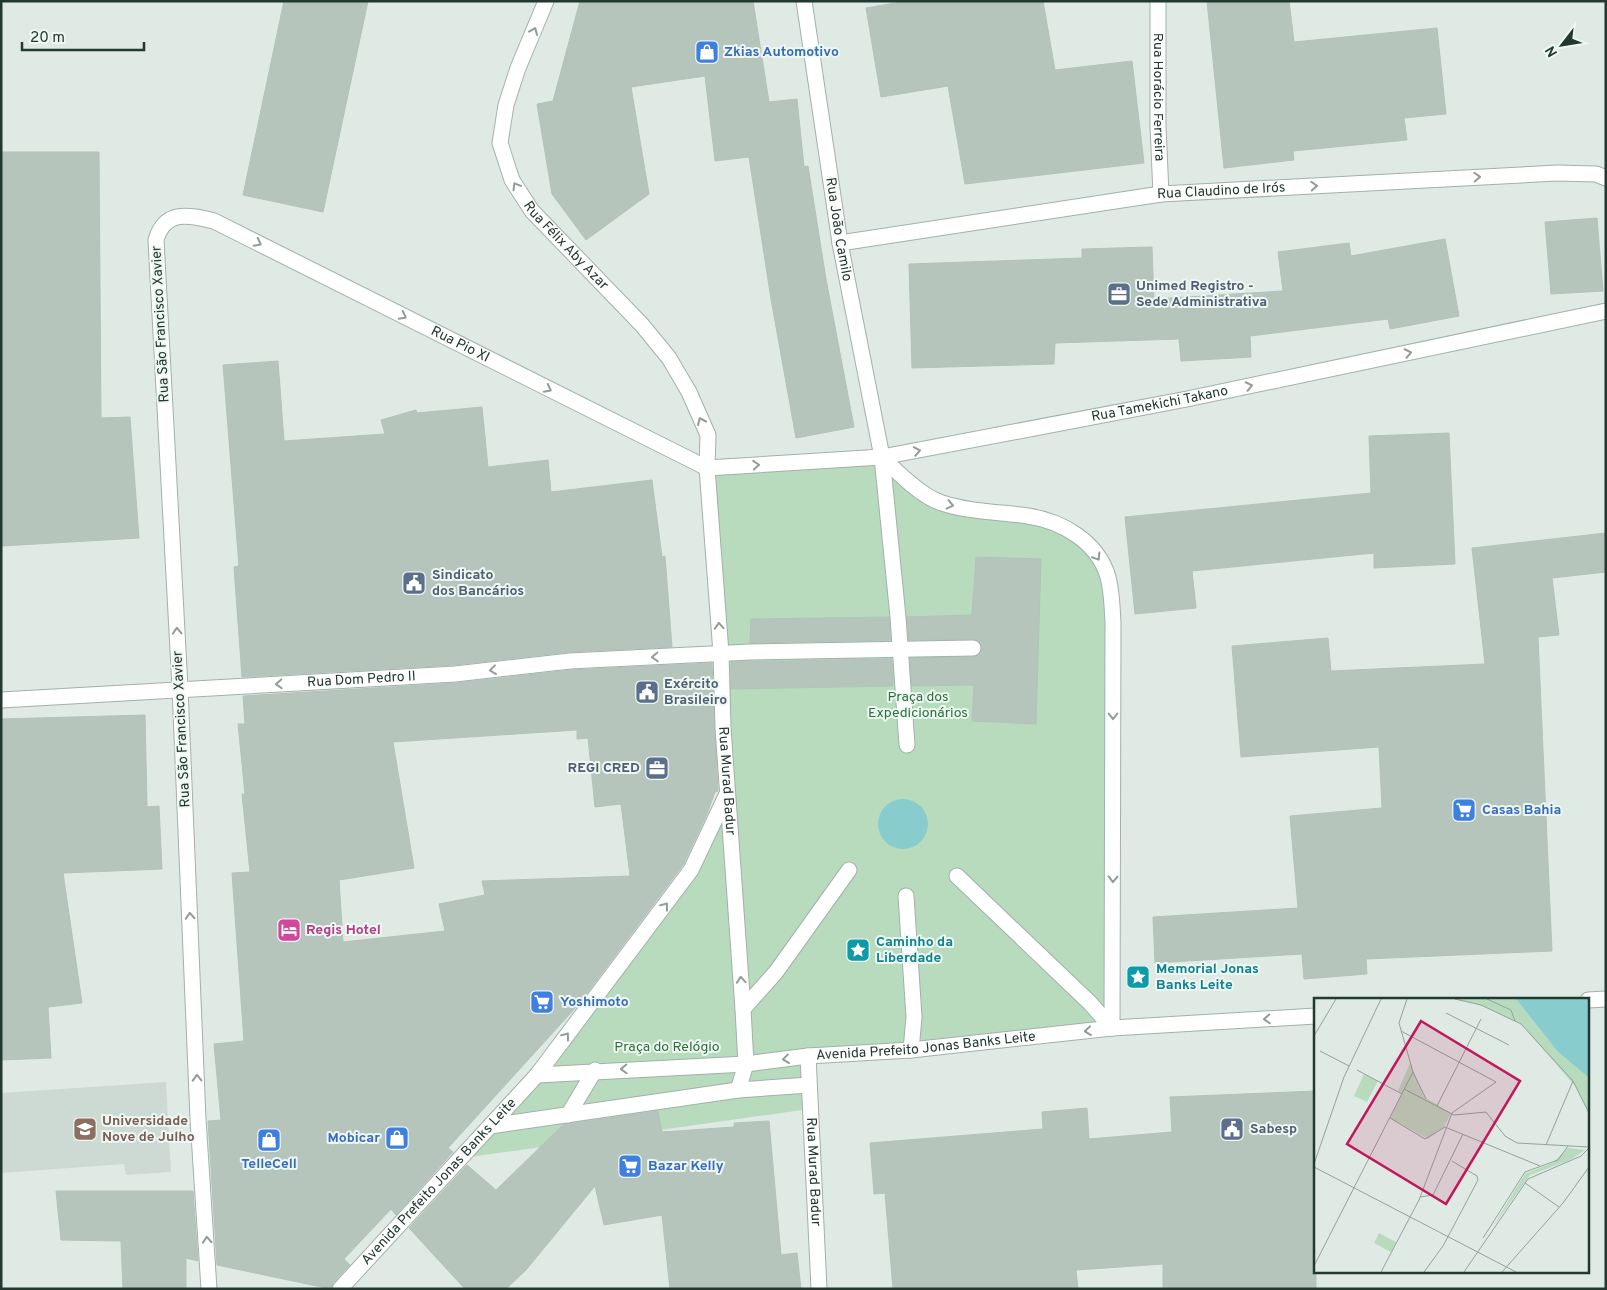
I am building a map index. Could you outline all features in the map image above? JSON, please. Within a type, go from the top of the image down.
[{"type":"street","name":"Rua Félix Aby Azar","points":[[546,1],[518,68],[506,105],[500,143],[512,180],[532,211],[642,325],[669,358],[688,392],[708,435],[707,468]]},
{"type":"street","name":"Rua João Camilo","points":[[804,1],[840,243],[882,457],[907,745]]},
{"type":"street","name":"Rua Horácio Ferreira","points":[[1158,1],[1158,126],[1161,194]]},
{"type":"street","name":"Rua Claudino de Irós","points":[[840,243],[1161,194],[1557,173],[1596,174],[1606,178]]},
{"type":"street","name":"Rua São Francisco Xavier","points":[[209,1289],[198,1119],[180,688],[156,240],[160,227],[172,218],[191,215],[214,221]]},
{"type":"street","name":"Rua Pio XI","points":[[214,221],[707,468]]},
{"type":"street","name":"Rua Tamekichi Takano","points":[[707,468],[882,457],[1188,399],[1606,311]]},
{"type":"street","points":[[882,457],[901,476],[940,502],[978,510],[1030,516],[1063,526],[1077,535],[1095,553],[1107,575],[1113,622],[1112,1028]]},
{"type":"street","name":"Rua Murad Badur","points":[[707,468],[721,653],[727,793],[746,1064]]},
{"type":"street","name":"Rua Dom Pedro II","points":[[1,700],[180,688],[446,675],[570,661],[721,653],[973,648]]},
{"type":"street","name":"Avenida Prefeito Jonas Banks Leite","points":[[340,1289],[537,1074],[691,870],[727,793]]},
{"type":"street","points":[[743,1009],[776,972],[849,870]]},
{"type":"street","points":[[957,876],[1090,1003],[1112,1028]]},
{"type":"street","points":[[906,896],[914,1017],[911,1050]]},
{"type":"street","points":[[1590,1000],[1606,999]]},
{"type":"street","name":"Avenida Prefeito Jonas Banks Leite","points":[[537,1074],[746,1064],[808,1056],[911,1050],[1112,1028],[1314,1016]]},
{"type":"street","name":"Rua Murad Badur","points":[[808,1056],[819,1289]]},
{"type":"street","points":[[738,1090],[746,1064]]},
{"type":"street","points":[[568,1115],[595,1070]]},
{"type":"street","points":[[490,1126],[738,1090],[809,1085]]},
{"type":"shaded area","name":"Universidade Nove de Julho","points":[[166,1082],[171,1172],[126,1175],[124,1164],[1,1173],[1,1093]]},
{"type":"green space","name":"Praça dos Expedicionários","points":[[881,461],[898,475],[973,510],[1073,534],[1104,575],[1107,597],[1111,1027],[805,1054],[809,1109],[463,1158],[650,935],[726,802],[714,475]]},
{"type":"water","points":[[903,799],[913,801],[921,806],[926,814],[928,824],[926,834],[921,842],[913,847],[903,849],[893,847],[885,842],[880,834],[878,824],[880,814],[885,806],[893,801]]},
{"type":"building","points":[[284,1],[368,1],[323,212],[243,195]]},
{"type":"building","points":[[580,1],[753,1],[769,102],[797,99],[804,167],[808,166],[826,279],[854,427],[796,438],[771,299],[749,157],[715,161],[705,76],[631,87],[649,194],[586,240],[552,194],[537,104],[553,101]]},
{"type":"building","points":[[907,1],[1043,1],[1055,70],[1132,61],[1144,163],[965,184],[948,86],[881,97],[866,8]]},
{"type":"building","points":[[1207,1],[1289,1],[1294,42],[1437,28],[1446,114],[1404,118],[1407,140],[1293,151],[1294,160],[1224,168]]},
{"type":"building","points":[[1,152],[99,152],[101,418],[130,417],[139,538],[1,546]]},
{"type":"building","points":[[1597,218],[1603,291],[1551,294],[1545,222]]},
{"type":"building","points":[[1445,239],[1459,316],[1390,329],[1388,319],[1250,336],[1251,357],[1181,361],[1179,339],[1055,343],[1054,364],[912,368],[909,264],[1082,258],[1082,249],[1152,247],[1154,299],[1283,291],[1278,252],[1349,243],[1351,256]]},
{"type":"building","points":[[278,361],[284,441],[385,434],[381,420],[416,410],[417,413],[482,407],[488,467],[548,460],[551,492],[652,480],[662,557],[665,556],[672,647],[569,652],[454,665],[242,677],[234,567],[239,566],[223,365]]},
{"type":"building","points":[[1449,433],[1455,564],[1374,568],[1374,553],[1192,571],[1196,608],[1135,614],[1125,517],[1371,493],[1369,436]]},
{"type":"building","points":[[1606,533],[1606,572],[1552,578],[1559,635],[1538,637],[1552,951],[1366,959],[1367,974],[1304,979],[1302,954],[1155,963],[1153,917],[1298,908],[1290,816],[1382,808],[1379,747],[1241,757],[1232,646],[1328,638],[1331,671],[1485,664],[1472,548]]},
{"type":"building","points":[[976,557],[1041,559],[1036,724],[972,721],[974,685],[912,686],[910,658],[973,657],[981,652],[981,644],[973,639],[909,640],[907,617],[972,615]]},
{"type":"building","points":[[889,617],[890,640],[750,643],[751,619]]},
{"type":"building","points":[[892,659],[893,686],[731,689],[731,662]]},
{"type":"building","points":[[712,663],[718,791],[715,792],[707,814],[683,865],[578,1005],[448,1148],[453,1152],[396,1215],[391,1209],[344,1259],[350,1265],[333,1283],[331,1289],[217,1265],[208,1121],[221,1120],[214,1044],[244,1041],[232,873],[250,872],[242,794],[245,794],[238,724],[245,724],[243,696],[456,683],[571,670]],"holes":[[[577,730],[577,739],[588,738],[595,807],[621,804],[630,876],[482,881],[485,895],[439,904],[445,931],[343,942],[339,880],[414,868],[393,742]]]},
{"type":"building","points":[[145,715],[147,807],[159,806],[162,869],[63,873],[82,1003],[48,1007],[51,1058],[1,1060],[1,719]]},
{"type":"building","points":[[1314,1091],[1314,1272],[1316,1272],[1316,1289],[1163,1289],[1163,1264],[1076,1270],[1078,1289],[893,1289],[885,1193],[874,1194],[870,1143],[1043,1129],[1042,1112],[1087,1108],[1089,1139],[1172,1132],[1170,1097]]},
{"type":"building","points":[[658,1111],[662,1132],[734,1127],[734,1123],[769,1121],[781,1255],[797,1253],[801,1289],[670,1289],[662,1215],[604,1225],[595,1186],[526,1270],[506,1289],[465,1289],[409,1228],[467,1165],[496,1190],[563,1125]]},
{"type":"building","points":[[56,1191],[193,1191],[198,1261],[186,1258],[186,1289],[123,1289],[121,1241],[61,1240]]},
{"type":"place","name":"Zkias Automotivo","points":[[707,52]]},
{"type":"place","name":"Unimed Registro - Sede Administrativa","points":[[1119,294]]},
{"type":"place","name":"Sindicato dos Bancários","points":[[414,583]]},
{"type":"place","name":"Exército Brasileiro","points":[[647,692]]},
{"type":"place","name":"REGI CRED","points":[[657,768]]},
{"type":"place","name":"Casas Bahia","points":[[1464,810]]},
{"type":"place","name":"Regis Hotel","points":[[289,930]]},
{"type":"place","name":"Caminho da Liberdade","points":[[858,950]]},
{"type":"place","name":"Memorial Jonas Banks Leite","points":[[1138,977]]},
{"type":"place","name":"Yoshimoto","points":[[542,1002]]},
{"type":"place","name":"Universidade Nove de Julho","points":[[85,1129]]},
{"type":"place","name":"Sabesp","points":[[1232,1129]]},
{"type":"place","name":"Mobicar","points":[[397,1138]]},
{"type":"place","name":"TelleCell","points":[[269,1140]]},
{"type":"place","name":"Bazar Kelly","points":[[630,1166]]},
{"type":"park label","name":"Praça do Relógio","points":[[667,1047]]}]
